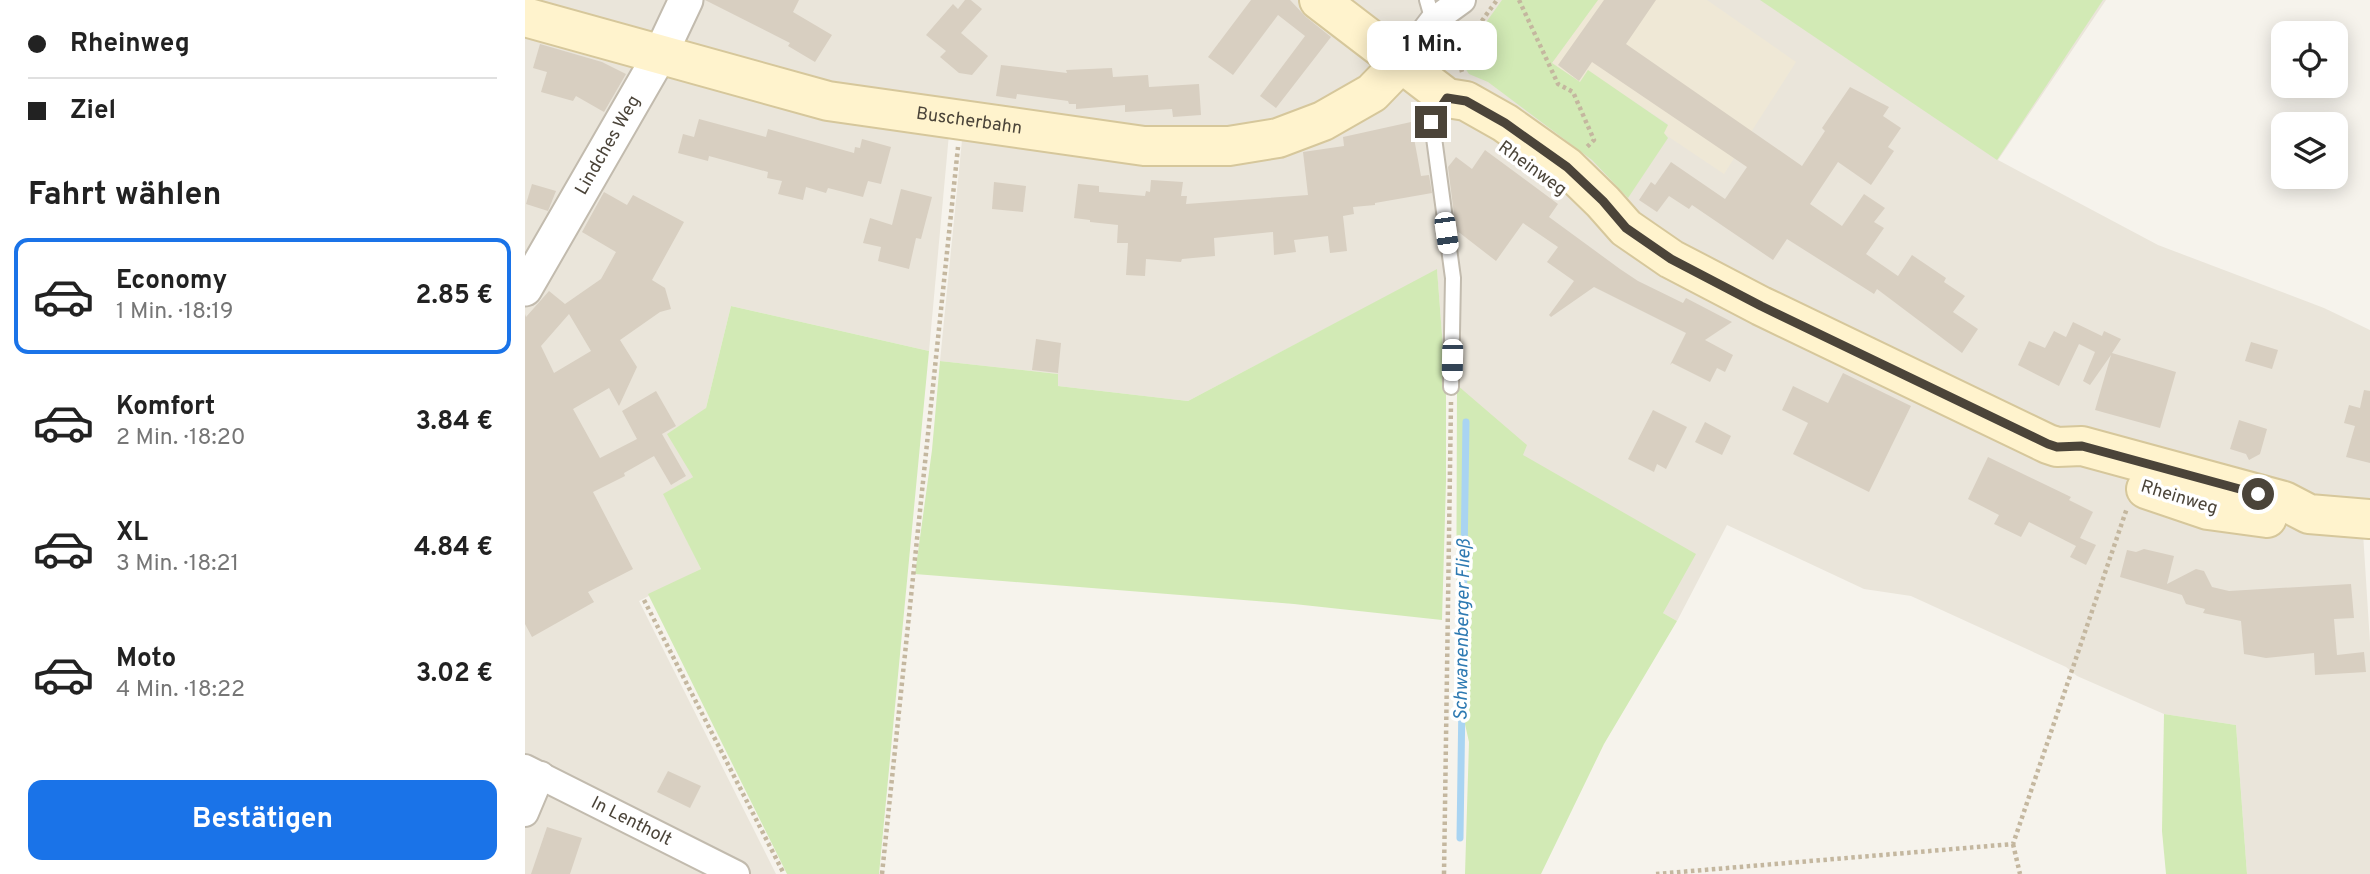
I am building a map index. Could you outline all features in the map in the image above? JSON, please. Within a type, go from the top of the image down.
[{"type":"main road","name":"Rheinweg","points":[[1319,0],[1447,98],[1454,112],[1606,223],[1626,228],[1671,259],[1761,306],[2057,447],[2069,461],[2208,510],[2296,521],[2309,514]]},
{"type":"main road","name":"Buscherbahn","points":[[525,16],[828,101],[1144,146],[1229,146],[1278,138],[1323,121],[1372,93],[1401,63]]},
{"type":"main road","name":"Rheinweg","points":[[2057,447],[2082,446],[2284,500],[2309,514],[2370,519]]},
{"type":"street","name":"Lindches Weg","points":[[525,289],[660,55],[686,0]]},
{"type":"street","points":[[1401,63],[1430,11],[1462,0]]},
{"type":"street","points":[[525,813],[533,771]]},
{"type":"street","name":"In Lentholt","points":[[533,771],[736,874]]},
{"type":"lane","points":[[1447,98],[1431,122],[1453,278],[1451,387]]},
{"type":"path","points":[[1519,0],[1558,84],[1573,92],[1594,140],[1581,154]]},
{"type":"path","points":[[882,874],[960,121]]},
{"type":"path","points":[[1444,874],[1451,387]]},
{"type":"path","points":[[2020,874],[2013,844],[2134,485]]},
{"type":"path","points":[[644,600],[783,874]]},
{"type":"path","points":[[1656,874],[2013,844]]},
{"type":"shaded area","points":[[525,0],[2106,0],[1998,160],[2158,245],[2324,308],[2370,330],[2370,517],[2362,517],[2370,643],[2370,874],[2247,874],[2236,725],[2164,714],[2077,676],[2066,667],[1911,596],[1864,589],[1727,525],[1677,621],[1489,514],[1457,385],[1446,387],[1437,270],[1188,401],[1058,386],[1058,374],[940,361],[965,110],[871,98]]},
{"type":"shaded area","points":[[1598,0],[1707,0],[1796,62],[1724,174],[1663,133],[1668,124],[1588,71],[1580,82],[1552,63]]},
{"type":"shaded area","points":[[525,35],[684,81],[814,111],[949,134],[929,351],[731,306],[706,408],[693,477],[664,494],[701,569],[639,601],[776,874],[525,874]]},
{"type":"green space","points":[[1502,0],[1598,0],[1552,63],[1580,82],[1588,70],[1668,125],[1664,133],[1668,138],[1628,198],[1592,160],[1488,82],[1469,74],[1461,62],[1467,49]]},
{"type":"green space","points":[[1760,0],[2103,0],[1997,160]]},
{"type":"green space","points":[[1437,269],[1446,387],[1442,620],[1294,604],[915,574],[932,450],[940,361],[1058,374],[1058,386],[1188,401]]},
{"type":"green space","points":[[731,306],[929,351],[879,874],[787,874],[648,594],[701,569],[663,494],[693,477],[667,434],[706,408]]},
{"type":"green space","points":[[1457,385],[1527,445],[1523,455],[1696,554],[1663,613],[1677,621],[1604,744],[1541,874],[1465,874],[1469,742],[1456,684]]},
{"type":"green space","points":[[2164,714],[2236,725],[2247,874],[2166,874],[2162,831]]},
{"type":"building","points":[[705,0],[799,0],[793,12],[832,35],[815,62],[788,46],[790,43]]},
{"type":"building","points":[[965,0],[971,0],[982,9],[961,33],[988,56],[972,75],[959,73],[940,57],[946,51],[926,35],[953,4],[958,9]]},
{"type":"building","points":[[1251,0],[1290,0],[1331,37],[1276,108],[1260,96],[1305,36],[1278,15],[1233,75],[1208,57]]},
{"type":"building","points":[[1604,0],[1656,0],[1626,44],[1802,166],[1825,131],[1822,128],[1850,87],[1889,107],[1883,116],[1901,128],[1888,147],[1894,151],[1871,185],[1838,162],[1810,204],[1842,226],[1864,194],[1885,208],[1874,222],[1884,228],[1866,254],[1898,276],[1912,255],[1946,278],[1944,282],[1965,296],[1953,312],[1978,329],[1962,353],[1877,289],[1874,294],[1787,239],[1773,260],[1692,205],[1689,209],[1669,196],[1657,212],[1639,200],[1651,182],[1655,185],[1671,162],[1725,199],[1747,167],[1592,62],[1579,81],[1558,65]]},
{"type":"building","points":[[540,44],[602,62],[626,74],[604,112],[576,96],[573,101],[541,92],[547,72],[533,68]]},
{"type":"building","points":[[1001,65],[1067,73],[1066,70],[1112,68],[1113,77],[1148,75],[1149,87],[1199,84],[1201,115],[1173,117],[1172,109],[1125,112],[1125,105],[1076,109],[1076,104],[1069,104],[1068,101],[1017,94],[1016,99],[996,96]]},
{"type":"building","points":[[699,119],[766,137],[768,129],[854,153],[855,147],[860,148],[862,139],[891,147],[881,184],[868,181],[863,197],[828,188],[826,193],[806,187],[803,200],[778,194],[782,181],[767,178],[768,172],[709,156],[708,161],[678,153],[683,134],[694,137]]},
{"type":"building","points":[[1411,122],[1421,176],[1429,175],[1432,193],[1353,207],[1354,214],[1343,216],[1347,251],[1330,253],[1328,236],[1294,240],[1296,252],[1274,255],[1273,232],[1214,238],[1215,256],[1182,259],[1181,262],[1146,259],[1145,276],[1126,275],[1128,243],[1117,243],[1118,225],[1074,218],[1078,184],[1099,186],[1099,192],[1145,196],[1146,191],[1150,192],[1151,180],[1183,182],[1181,196],[1187,196],[1186,204],[1308,195],[1303,152],[1344,146],[1343,137]]},
{"type":"building","points":[[1485,150],[1558,204],[1549,217],[1620,269],[1683,303],[1686,298],[1732,322],[1705,340],[1733,355],[1725,372],[1717,368],[1710,382],[1672,363],[1670,365],[1686,333],[1594,287],[1551,317],[1549,315],[1574,281],[1547,262],[1558,247],[1523,223],[1496,261],[1456,230],[1448,167],[1456,157],[1472,169]]},
{"type":"building","points":[[994,182],[1026,186],[1023,212],[992,209]]},
{"type":"building","points":[[532,184],[556,191],[548,211],[526,204]]},
{"type":"building","points":[[901,189],[932,197],[921,239],[916,238],[909,269],[878,261],[881,247],[863,243],[870,218],[892,225]]},
{"type":"building","points":[[604,192],[627,205],[633,195],[684,222],[652,280],[665,288],[671,309],[660,312],[620,340],[637,367],[619,406],[609,388],[573,409],[600,458],[637,439],[622,411],[656,391],[676,426],[662,434],[686,476],[671,485],[654,456],[624,473],[625,476],[593,492],[633,569],[588,592],[594,602],[532,637],[525,624],[525,314],[526,317],[549,291],[565,304],[601,279],[616,252],[582,232]],"holes":[[[569,314],[591,351],[554,373],[541,346]]]},
{"type":"building","points":[[2073,322],[2102,336],[2104,331],[2121,339],[2112,353],[2176,372],[2160,428],[2095,410],[2111,355],[2090,385],[2083,381],[2095,352],[2079,344],[2059,386],[2018,365],[2029,341],[2045,348],[2054,331],[2066,337]]},
{"type":"building","points":[[1036,339],[1061,343],[1058,373],[1032,370]]},
{"type":"building","points":[[2251,342],[2278,350],[2272,369],[2245,361]]},
{"type":"building","points":[[1843,373],[1911,406],[1869,492],[1793,454],[1808,423],[1782,410],[1793,386],[1828,403]]},
{"type":"building","points":[[2364,390],[2370,391],[2370,463],[2346,457],[2355,426],[2344,423],[2349,405],[2360,408]]},
{"type":"building","points":[[1653,410],[1687,427],[1666,469],[1657,464],[1654,472],[1628,459]]},
{"type":"building","points":[[2239,420],[2267,429],[2260,454],[2249,460],[2246,454],[2230,449]]},
{"type":"building","points":[[1705,422],[1731,436],[1722,455],[1695,442]]},
{"type":"building","points":[[1988,457],[2071,497],[2069,500],[2093,512],[2080,538],[2096,545],[2086,565],[2070,557],[2076,546],[2029,522],[2021,537],[1994,524],[1999,515],[1968,499]]},
{"type":"building","points":[[2144,549],[2174,556],[2167,584],[2196,569],[2204,571],[2212,587],[2229,591],[2351,584],[2354,618],[2334,619],[2337,655],[2364,652],[2366,672],[2315,675],[2314,653],[2266,658],[2244,654],[2241,621],[2203,613],[2205,609],[2186,604],[2182,595],[2120,577],[2127,550],[2136,552]]},
{"type":"building","points":[[668,771],[701,786],[690,808],[657,792]]},
{"type":"building","points":[[547,827],[582,838],[570,874],[531,874]]},
{"type":"waterway","name":"Schwanenberger Fließ","points":[[1460,838],[1466,422]]},
{"type":"route","points":[[1431,122],[1447,98],[1466,101],[1505,123],[1567,167],[1603,201],[1626,228],[1671,259],[1761,306],[2048,444],[2057,447],[2082,446],[2258,494]]}]
